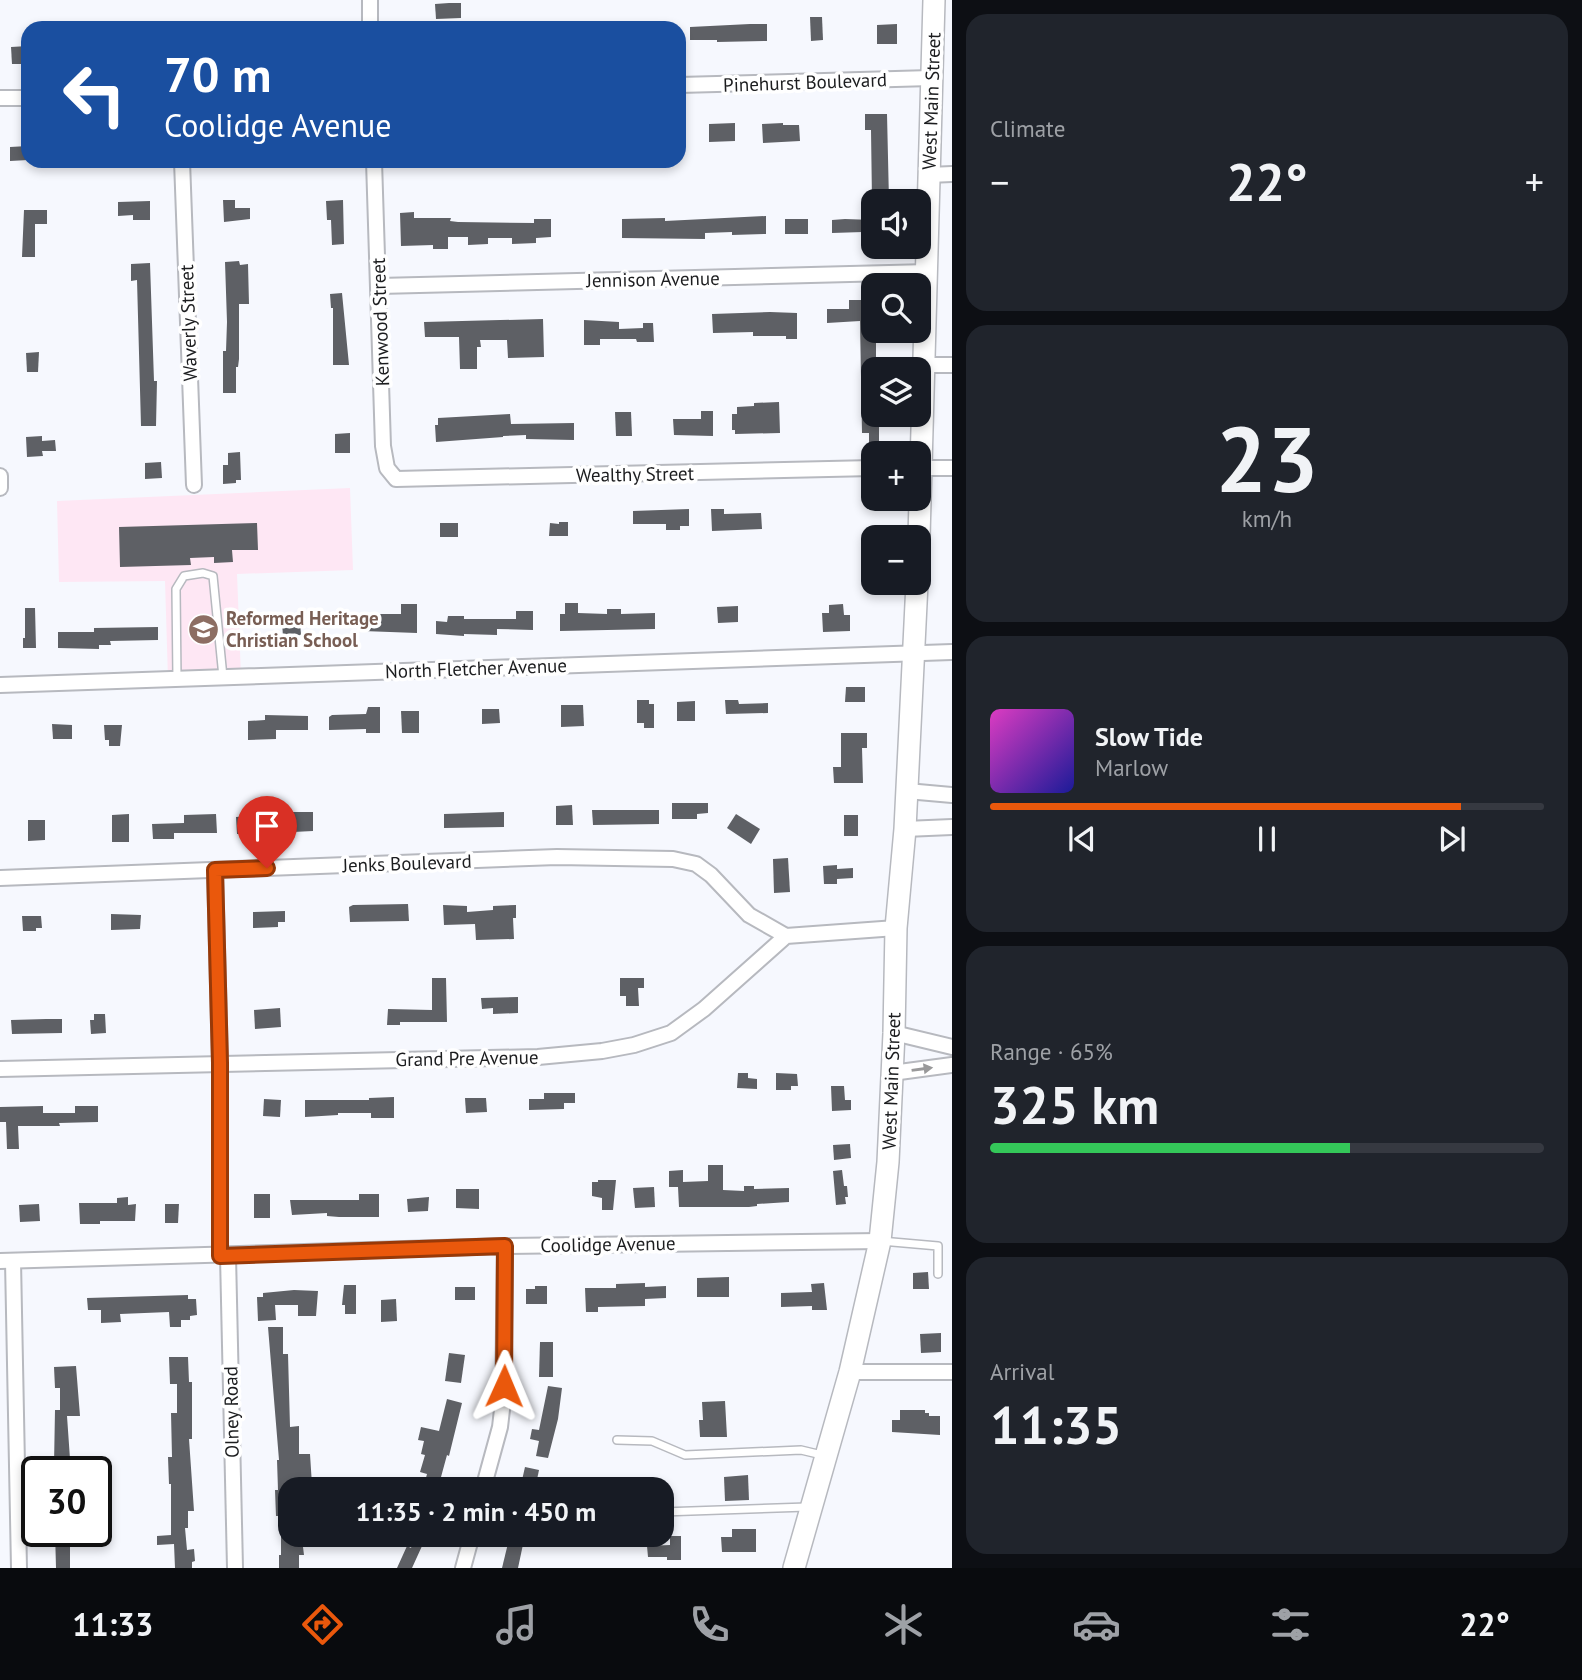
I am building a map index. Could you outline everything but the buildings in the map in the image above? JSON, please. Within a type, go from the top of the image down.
[{"type":"main road","name":"West Main Street","points":[[924,357],[934,0]]},
{"type":"main road","name":"West Main Street","points":[[794,1568],[850,1372],[880,1241],[888,1162],[896,928],[905,829],[917,595]]},
{"type":"street","points":[[370,0],[370,21]]},
{"type":"street","name":"Pinehurst Boulevard","points":[[686,85],[931,78]]},
{"type":"street","points":[[0,98],[21,98]]},
{"type":"street","name":"Waverly Street","points":[[182,168],[194,485]]},
{"type":"street","name":"Kenwood Street","points":[[374,168],[383,446],[387,468],[396,479]]},
{"type":"street","points":[[929,175],[952,174]]},
{"type":"street","name":"Jennison Avenue","points":[[379,286],[928,272]]},
{"type":"street","points":[[931,365],[952,365]]},
{"type":"street","name":"Wealthy Street","points":[[396,479],[861,468]]},
{"type":"street","points":[[931,468],[952,468]]},
{"type":"street","points":[[0,476],[0,488]]},
{"type":"street","name":"North Fletcher Avenue","points":[[0,685],[952,652]]},
{"type":"street","points":[[907,792],[952,795]]},
{"type":"street","points":[[905,829],[952,827]]},
{"type":"street","name":"Jenks Boulevard","points":[[0,878],[557,857],[681,860],[696,864],[711,875],[749,915],[786,936]]},
{"type":"street","name":"Olney Road","points":[[215,870],[235,1568]]},
{"type":"street","points":[[786,936],[896,928]]},
{"type":"street","name":"Grand Pre Avenue","points":[[0,1069],[538,1057],[602,1051],[655,1040],[681,1027],[786,936]]},
{"type":"street","points":[[894,1033],[952,1047]]},
{"type":"street","points":[[892,1073],[952,1065]]},
{"type":"street","name":"Coolidge Avenue","points":[[7,1261],[505,1246],[880,1241]]},
{"type":"street","points":[[486,1477],[503,1401],[505,1246]]},
{"type":"street","points":[[7,1261],[19,1568]]},
{"type":"street","points":[[850,1372],[952,1372]]},
{"type":"street","points":[[463,1568],[469,1547]]},
{"type":"lane","points":[[177,679],[176,589],[184,576],[203,573],[213,576],[223,677]]},
{"type":"lane","points":[[880,1241],[938,1246],[938,1273]]},
{"type":"lane","points":[[617,1440],[652,1441],[685,1455],[801,1450],[826,1456]]},
{"type":"lane","points":[[674,1512],[811,1507]]},
{"type":"shaded area","name":"Reformed Heritage Christian School","points":[[350,488],[353,570],[237,574],[241,676],[168,679],[165,581],[59,582],[57,501]]},
{"type":"place","name":"Reformed Heritage Christian School","points":[[203,629]]},
{"type":"route","points":[[267,868],[215,870],[220,1063],[220,1256],[505,1246],[504,1386]]}]
